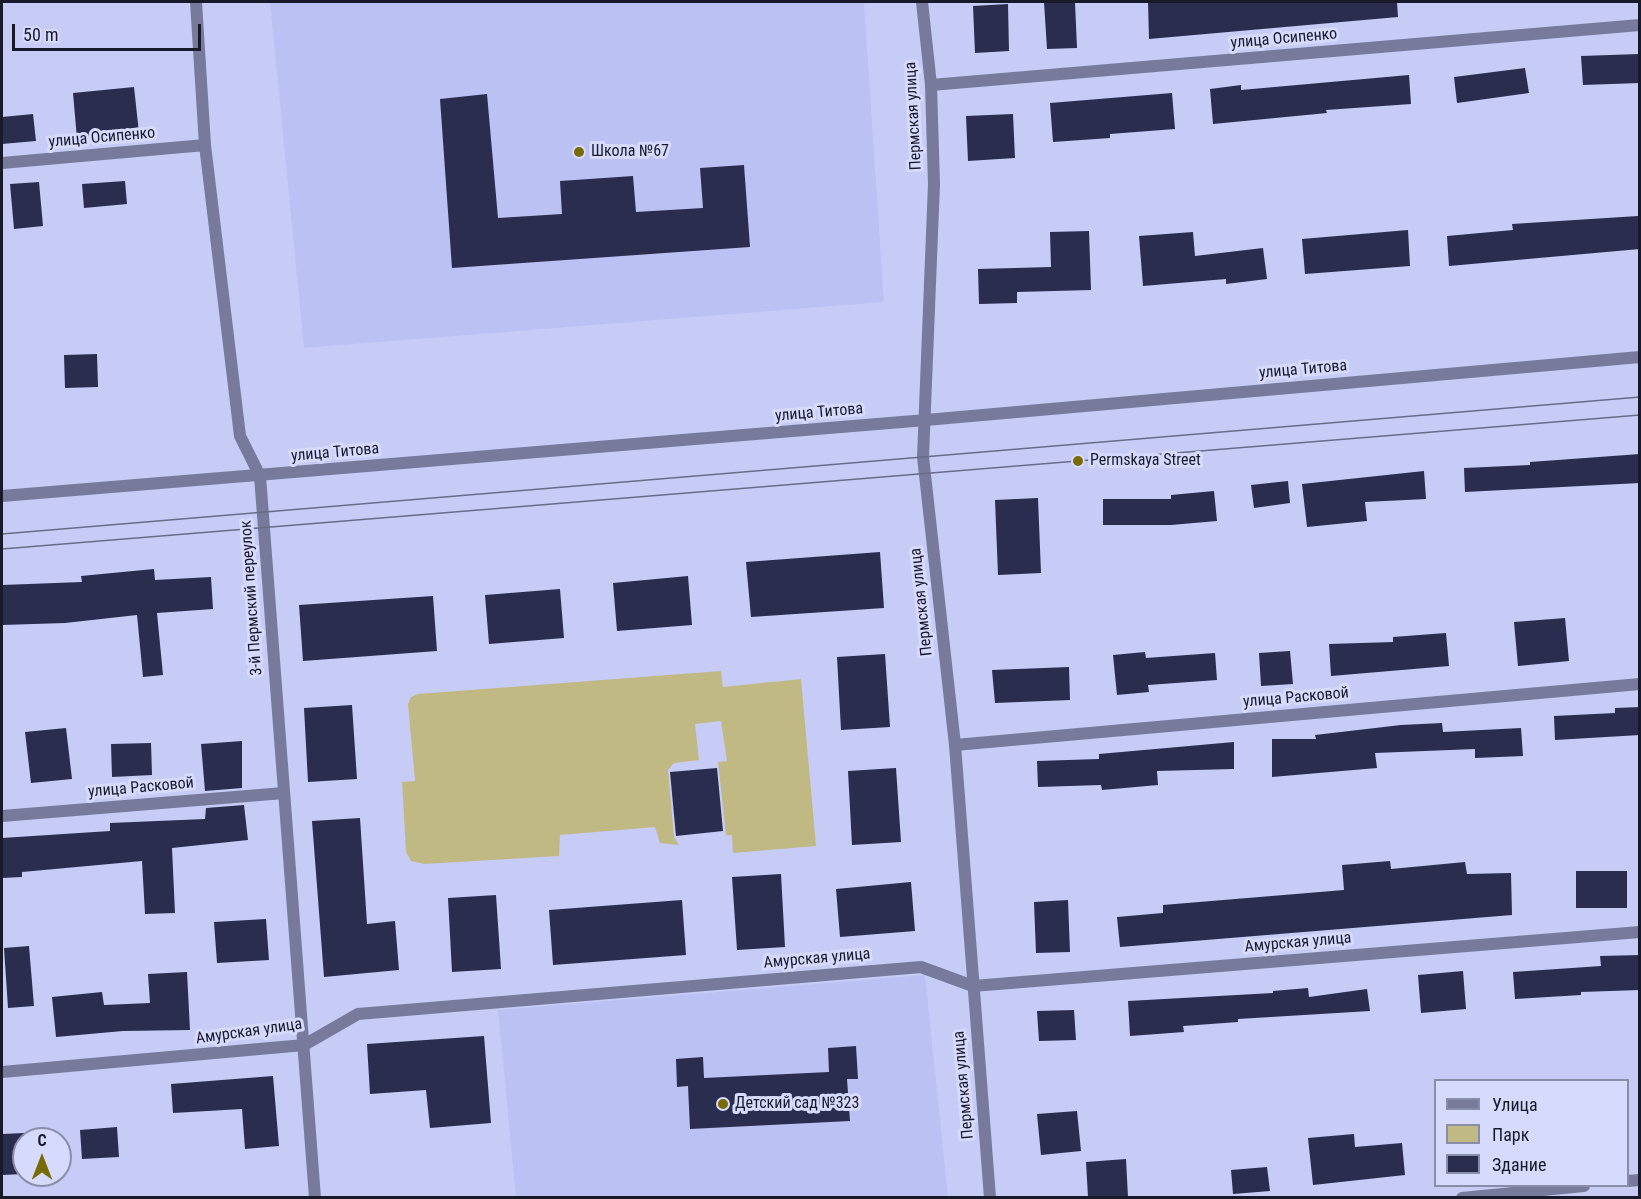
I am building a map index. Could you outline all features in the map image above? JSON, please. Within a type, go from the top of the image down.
[{"type":"street","name":"3-й Пермский переулок","points":[[196,2],[205,145],[240,436],[260,476],[315,1197]]},
{"type":"street","name":"Пермская улица","points":[[922,2],[931,85],[934,184],[923,457],[955,745],[990,1197]]},
{"type":"street","name":"улица Осипенко","points":[[931,85],[1640,25]]},
{"type":"street","name":"улица Осипенко","points":[[2,163],[205,145]]},
{"type":"street","name":"улица Титова","points":[[2,496],[926,420],[1640,357]]},
{"type":"street","name":"улица Расковой","points":[[955,745],[1640,684]]},
{"type":"street","name":"улица Расковой","points":[[2,816],[284,793]]},
{"type":"street","name":"Амурская улица","points":[[2,1072],[304,1045],[358,1014],[921,967],[973,986],[1640,932]]},
{"type":"street","points":[[1462,1197],[1564,1187]]},
{"type":"shaded area","name":"Школа №67","points":[[270,2],[864,2],[884,302],[304,348]]},
{"type":"shaded area","name":"Детский сад №323","points":[[925,975],[948,1197],[516,1197],[498,1010]]},
{"type":"green space","points":[[721,671],[723,687],[801,679],[816,846],[733,853],[732,835],[726,835],[718,762],[727,761],[721,721],[695,724],[699,760],[674,763],[668,770],[674,837],[679,845],[660,843],[655,827],[560,835],[559,856],[424,864],[411,861],[406,852],[402,782],[415,781],[408,704],[411,697],[418,694]]},
{"type":"building","points":[[1044,2],[1075,2],[1077,48],[1047,49]]},
{"type":"building","points":[[1148,2],[1397,2],[1398,17],[1149,39]]},
{"type":"building","points":[[1008,4],[1009,51],[975,53],[973,6]]},
{"type":"building","points":[[1639,54],[1640,83],[1583,85],[1581,56]]},
{"type":"building","points":[[1525,68],[1529,93],[1457,103],[1454,77]]},
{"type":"building","points":[[1409,75],[1411,104],[1326,110],[1327,113],[1213,124],[1210,89],[1241,85],[1241,90]]},
{"type":"building","points":[[134,87],[139,133],[77,139],[73,93]]},
{"type":"building","points":[[1172,93],[1175,129],[1110,134],[1110,138],[1053,142],[1050,103]]},
{"type":"building","points":[[487,94],[498,218],[562,214],[560,181],[633,176],[636,212],[703,208],[700,168],[744,165],[750,247],[452,268],[440,99]]},
{"type":"building","points":[[33,114],[36,141],[2,144],[2,117]]},
{"type":"building","points":[[1013,114],[1015,158],[968,161],[966,116]]},
{"type":"building","points":[[125,181],[127,204],[84,208],[82,184]]},
{"type":"building","points":[[39,182],[43,226],[14,229],[10,184]]},
{"type":"building","points":[[1638,216],[1640,249],[1449,266],[1447,236],[1513,230],[1512,224]]},
{"type":"building","points":[[1408,230],[1410,266],[1305,274],[1302,239]]},
{"type":"building","points":[[1089,231],[1091,290],[1017,292],[1017,303],[979,304],[978,269],[1051,267],[1050,232]]},
{"type":"building","points":[[1193,232],[1195,256],[1263,248],[1267,279],[1226,284],[1226,279],[1143,286],[1139,236]]},
{"type":"building","points":[[97,354],[98,387],[65,388],[64,355]]},
{"type":"building","points":[[1640,454],[1640,483],[1465,492],[1464,468],[1530,465],[1530,462]]},
{"type":"building","points":[[1424,471],[1426,499],[1365,502],[1367,521],[1307,527],[1302,484]]},
{"type":"building","points":[[1288,481],[1290,503],[1254,508],[1251,485]]},
{"type":"building","points":[[1214,491],[1217,521],[1171,525],[1103,525],[1103,499],[1171,499],[1171,495]]},
{"type":"building","points":[[1038,498],[1041,573],[998,575],[995,500]]},
{"type":"building","points":[[880,552],[884,608],[751,617],[746,562]]},
{"type":"building","points":[[154,569],[155,580],[211,577],[213,609],[157,613],[163,675],[143,677],[137,615],[65,623],[2,625],[2,585],[82,582],[81,576]]},
{"type":"building","points":[[688,576],[692,625],[617,631],[613,583]]},
{"type":"building","points":[[560,589],[564,638],[489,644],[485,595]]},
{"type":"building","points":[[433,596],[437,651],[303,661],[299,605]]},
{"type":"building","points":[[1565,618],[1569,661],[1518,666],[1514,622]]},
{"type":"building","points":[[1446,633],[1449,666],[1331,676],[1329,644],[1393,642],[1393,637]]},
{"type":"building","points":[[1290,651],[1293,684],[1261,686],[1259,653]]},
{"type":"building","points":[[1145,652],[1146,658],[1215,653],[1217,680],[1148,685],[1149,692],[1117,695],[1113,655]]},
{"type":"building","points":[[885,654],[890,727],[841,730],[837,657]]},
{"type":"building","points":[[1069,667],[1070,700],[995,703],[992,670]]},
{"type":"building","points":[[352,705],[357,779],[308,782],[304,708]]},
{"type":"building","points":[[1640,707],[1640,735],[1555,740],[1554,716],[1615,713],[1615,708]]},
{"type":"building","points":[[1442,723],[1443,732],[1521,728],[1523,756],[1475,758],[1475,749],[1375,753],[1377,768],[1272,777],[1272,739],[1316,739],[1315,735],[1401,725]]},
{"type":"building","points":[[66,728],[72,779],[31,783],[25,732]]},
{"type":"building","points":[[242,741],[242,788],[205,791],[201,744]]},
{"type":"building","points":[[1234,742],[1234,769],[1157,771],[1158,785],[1102,790],[1101,785],[1038,787],[1037,761],[1099,759],[1099,754]]},
{"type":"building","points":[[151,743],[152,775],[112,777],[111,744]]},
{"type":"building","points":[[717,768],[723,831],[676,836],[670,772]]},
{"type":"building","points":[[896,768],[901,842],[852,845],[848,771]]},
{"type":"building","points":[[244,805],[248,840],[172,848],[175,913],[145,914],[142,861],[22,872],[22,877],[2,878],[2,838],[110,831],[110,823],[205,819],[206,808]]},
{"type":"building","points":[[360,818],[367,924],[395,921],[399,970],[324,977],[312,821]]},
{"type":"building","points":[[1390,861],[1391,869],[1465,862],[1467,874],[1511,873],[1512,915],[1120,947],[1117,917],[1163,913],[1163,905],[1344,890],[1342,865]]},
{"type":"building","points":[[1576,871],[1627,871],[1627,908],[1576,908]]},
{"type":"building","points":[[781,874],[785,947],[737,950],[732,877]]},
{"type":"building","points":[[911,882],[915,931],[840,937],[836,889]]},
{"type":"building","points":[[496,895],[501,969],[452,972],[448,898]]},
{"type":"building","points":[[682,900],[686,955],[553,965],[549,910]]},
{"type":"building","points":[[1068,900],[1070,952],[1036,953],[1034,902]]},
{"type":"building","points":[[266,919],[269,960],[217,963],[214,922]]},
{"type":"building","points":[[29,946],[34,1006],[8,1008],[4,948]]},
{"type":"building","points":[[1640,955],[1640,990],[1581,992],[1581,995],[1515,999],[1513,972],[1601,966],[1600,956]]},
{"type":"building","points":[[1463,971],[1466,1009],[1421,1013],[1418,975]]},
{"type":"building","points":[[187,972],[190,1030],[123,1031],[56,1037],[52,997],[102,992],[104,1005],[150,1003],[148,974]]},
{"type":"building","points":[[1308,988],[1309,997],[1367,989],[1370,1011],[1238,1019],[1238,1022],[1183,1026],[1184,1032],[1130,1036],[1128,1001],[1273,993],[1273,991]]},
{"type":"building","points":[[1074,1010],[1076,1040],[1039,1041],[1037,1011]]},
{"type":"building","points":[[484,1036],[491,1123],[430,1128],[426,1090],[370,1094],[367,1044]]},
{"type":"building","points":[[856,1046],[858,1079],[847,1079],[850,1121],[690,1129],[688,1086],[677,1087],[676,1059],[703,1057],[704,1078],[829,1072],[828,1048]]},
{"type":"building","points":[[273,1076],[279,1146],[245,1149],[242,1109],[173,1113],[171,1084]]},
{"type":"building","points":[[1077,1111],[1081,1151],[1041,1155],[1037,1114]]},
{"type":"building","points":[[117,1127],[119,1157],[82,1159],[80,1130]]},
{"type":"building","points":[[2,1134],[12,1134],[12,1175],[2,1175]]},
{"type":"building","points":[[1354,1134],[1355,1147],[1402,1143],[1405,1175],[1313,1185],[1308,1138]]},
{"type":"building","points":[[1126,1159],[1128,1197],[1088,1197],[1086,1162]]},
{"type":"building","points":[[1267,1167],[1270,1191],[1233,1194],[1231,1170]]},
{"type":"tram line","points":[[2,534],[1640,397]]},
{"type":"tram line","points":[[2,549],[1640,415]]},
{"type":"place","name":"Школа №67","points":[[579,152]]},
{"type":"place","name":"Permskaya Street","points":[[1078,461]]},
{"type":"place","name":"Детский сад №323","points":[[723,1104]]}]
